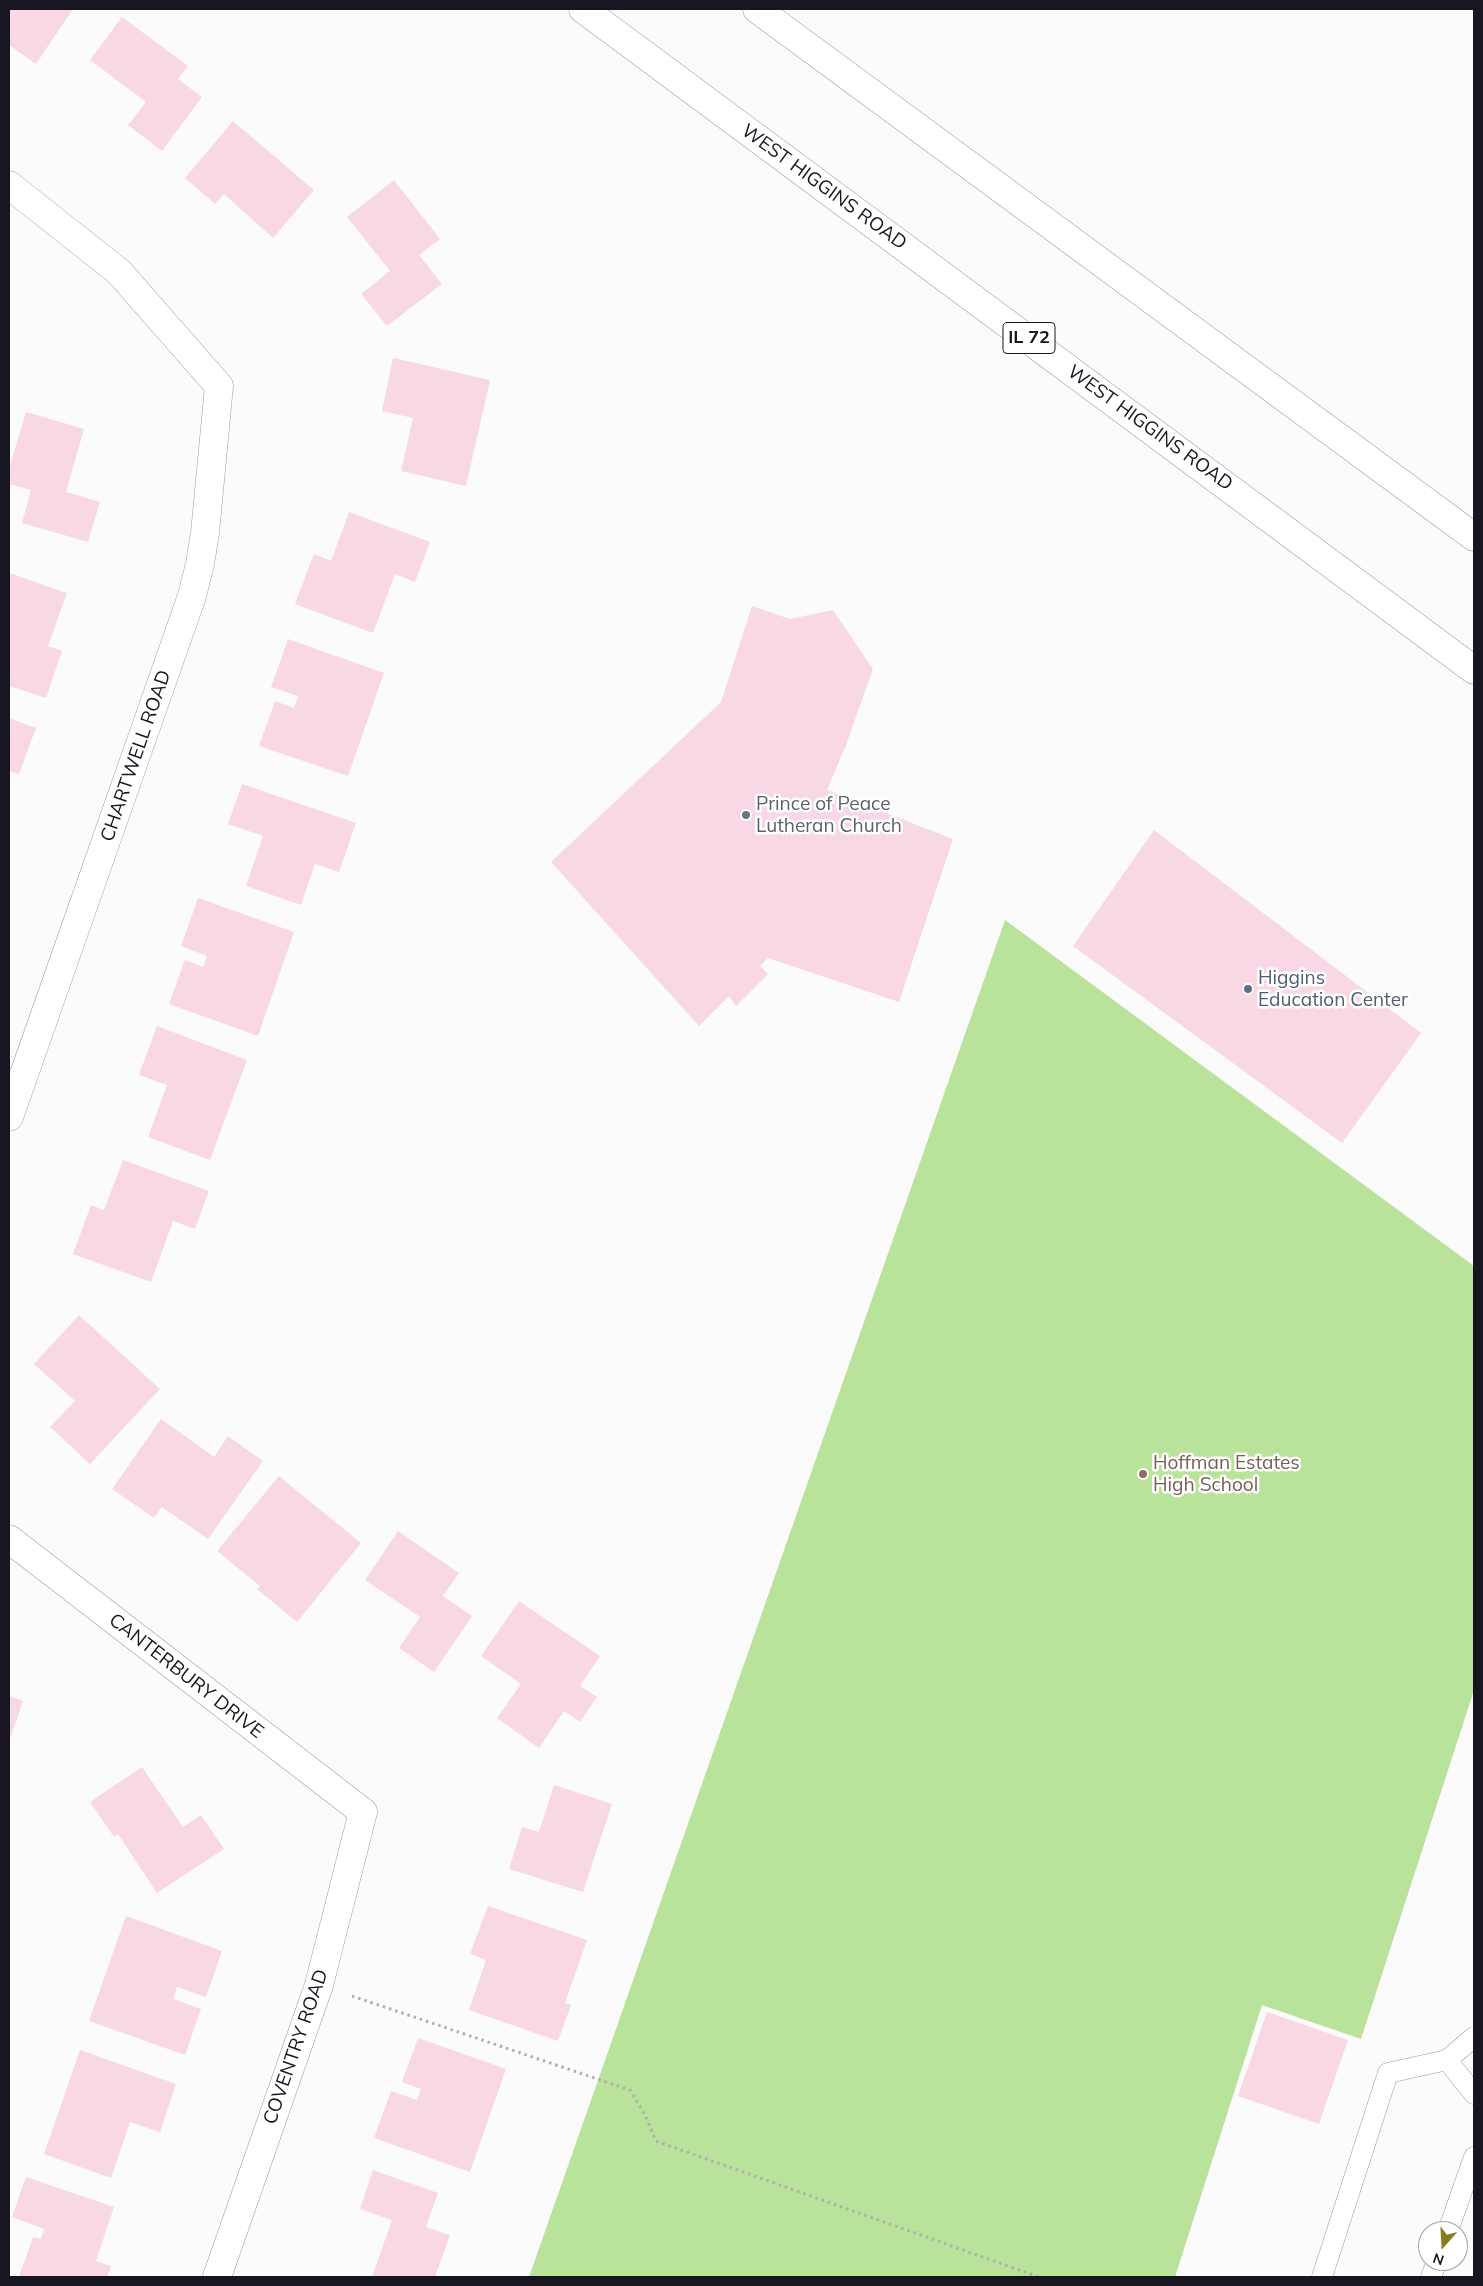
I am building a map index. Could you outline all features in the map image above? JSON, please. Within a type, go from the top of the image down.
[{"type":"street","name":"WEST HIGGINS ROAD","points":[[583,9],[1474,670]]},
{"type":"street","points":[[757,9],[1474,537]]},
{"type":"street","name":"CHARTWELL ROAD","points":[[9,184],[118,272],[219,386],[205,534],[192,596],[9,1117]]},
{"type":"street","name":"CANTERBURY DRIVE","points":[[9,1539],[363,1812]]},
{"type":"street","name":"COVENTRY ROAD","points":[[217,2277],[319,1985],[363,1812]]},
{"type":"lane","points":[[1322,2277],[1388,2073],[1447,2060],[1474,2037]]},
{"type":"lane","points":[[1447,2060],[1474,2094]]},
{"type":"lane","points":[[1452,2221],[1474,2157]]},
{"type":"path","points":[[319,1985],[630,2090],[645,2115],[656,2140],[1039,2277]]},
{"type":"green space","name":"Hoffman Estates High School","points":[[1005,920],[1474,1266],[1474,1690],[1361,2039],[1262,2005],[1175,2277],[529,2277]]},
{"type":"building","points":[[9,9],[73,9],[36,64],[9,45]]},
{"type":"building","points":[[122,17],[188,66],[178,79],[202,97],[162,151],[128,125],[146,102],[90,60]]},
{"type":"building","points":[[233,121],[314,190],[273,238],[224,194],[215,204],[185,178]]},
{"type":"building","points":[[394,180],[440,239],[419,255],[442,284],[387,326],[361,294],[390,271],[347,217]]},
{"type":"building","points":[[393,358],[490,380],[466,486],[401,471],[413,418],[382,411]]},
{"type":"building","points":[[26,412],[84,429],[66,492],[100,502],[88,542],[22,523],[31,490],[9,484],[9,469]]},
{"type":"building","points":[[349,512],[430,542],[415,582],[395,574],[373,633],[295,604],[314,554],[331,561]]},
{"type":"building","points":[[9,573],[67,593],[48,646],[62,651],[46,698],[9,686]]},
{"type":"building","name":"Prince of Peace Lutheran Church","points":[[752,606],[790,619],[833,610],[873,669],[846,745],[827,790],[953,839],[899,1002],[768,958],[760,966],[768,974],[736,1006],[729,996],[699,1026],[551,862],[721,702]]},
{"type":"building","points":[[288,639],[384,673],[348,776],[259,746],[275,701],[294,708],[298,696],[271,687]]},
{"type":"building","points":[[9,718],[36,728],[19,774],[9,771]]},
{"type":"building","points":[[242,784],[356,823],[339,872],[315,864],[301,905],[246,886],[263,836],[228,824]]},
{"type":"building","name":"Higgins Education Center","points":[[1154,830],[1421,1033],[1342,1143],[1073,946]]},
{"type":"building","points":[[198,898],[294,932],[258,1036],[169,1004],[185,960],[203,967],[207,956],[181,946]]},
{"type":"building","points":[[157,1026],[247,1060],[210,1160],[148,1137],[167,1085],[139,1075]]},
{"type":"building","points":[[123,1160],[209,1191],[195,1229],[173,1221],[151,1282],[73,1254],[91,1205],[104,1210]]},
{"type":"building","points":[[79,1315],[160,1389],[90,1464],[50,1427],[75,1401],[34,1364]]},
{"type":"building","points":[[161,1419],[214,1457],[228,1436],[263,1461],[208,1539],[162,1507],[154,1518],[112,1489]]},
{"type":"building","points":[[279,1476],[361,1543],[297,1622],[257,1589],[260,1586],[217,1551]]},
{"type":"building","points":[[398,1531],[459,1573],[443,1596],[472,1616],[434,1672],[399,1648],[420,1617],[365,1580]]},
{"type":"building","points":[[519,1601],[600,1656],[580,1686],[597,1697],[580,1722],[564,1711],[539,1748],[497,1718],[521,1684],[481,1656]]},
{"type":"building","points":[[9,1696],[23,1701],[9,1742]]},
{"type":"building","points":[[142,1767],[183,1827],[201,1815],[224,1849],[157,1893],[118,1834],[114,1837],[90,1802]]},
{"type":"building","points":[[554,1785],[612,1804],[583,1892],[509,1869],[522,1827],[539,1832]]},
{"type":"building","points":[[488,1906],[587,1940],[565,2003],[571,2005],[558,2041],[469,2010],[486,1960],[470,1954]]},
{"type":"building","points":[[126,1916],[222,1951],[206,1997],[177,1987],[173,1999],[201,2009],[185,2055],[89,2021]]},
{"type":"building","points":[[1267,2012],[1348,2040],[1319,2124],[1238,2096]]},
{"type":"building","points":[[418,2038],[506,2069],[470,2172],[374,2138],[391,2091],[417,2100],[421,2089],[402,2082]]},
{"type":"building","points":[[80,2050],[176,2084],[160,2132],[130,2122],[111,2178],[44,2154]]},
{"type":"building","points":[[373,2170],[438,2193],[426,2227],[450,2235],[435,2277],[372,2277],[392,2220],[360,2209]]},
{"type":"building","points":[[26,2177],[114,2207],[96,2261],[111,2266],[107,2277],[19,2277],[33,2237],[41,2239],[44,2229],[12,2217]]},
{"type":"place","name":"Prince of Peace Lutheran Church","points":[[746,815]]},
{"type":"place","name":"Higgins Education Center","points":[[1248,989]]},
{"type":"place","name":"Hoffman Estates High School","points":[[1143,1474]]}]
